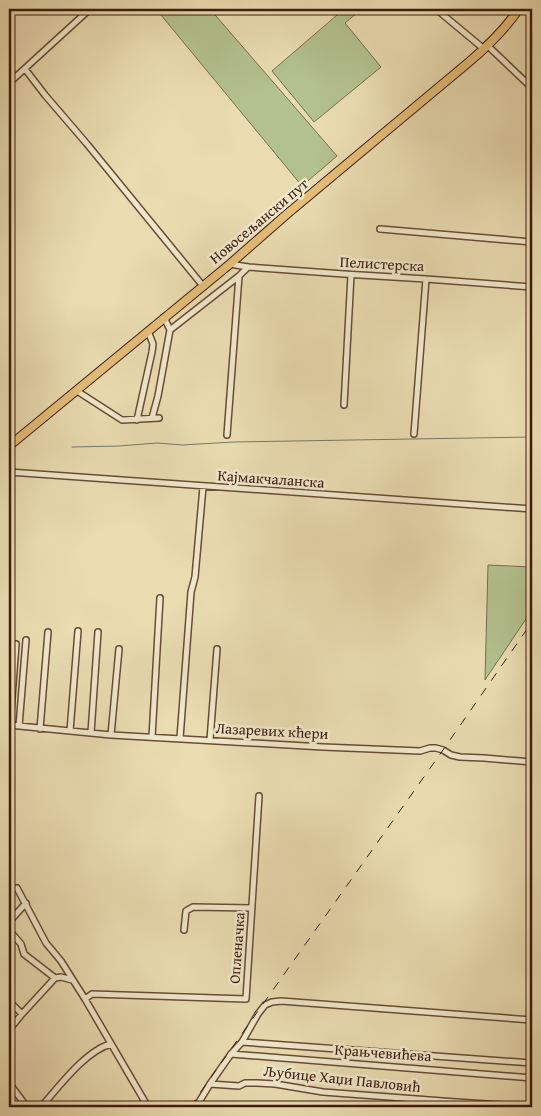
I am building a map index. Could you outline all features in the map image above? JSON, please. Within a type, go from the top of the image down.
[{"type":"main road","name":"Новосељански пут","points":[[9,446],[230,264],[486,48],[520,9]]},
{"type":"street","points":[[9,83],[90,9]]},
{"type":"street","points":[[436,9],[486,48],[532,88]]},
{"type":"street","points":[[25,69],[203,286]]},
{"type":"street","points":[[380,229],[532,242]]},
{"type":"street","name":"Пелистерска","points":[[230,264],[351,275],[532,287]]},
{"type":"street","points":[[170,330],[248,267]]},
{"type":"street","points":[[344,405],[351,275]]},
{"type":"street","points":[[227,435],[239,276]]},
{"type":"street","points":[[414,434],[426,279]]},
{"type":"street","points":[[152,418],[170,330],[164,317]]},
{"type":"street","points":[[137,420],[153,344],[148,331]]},
{"type":"street","points":[[77,391],[120,419],[159,418]]},
{"type":"street","name":"Кајмакчаланска","points":[[9,472],[532,510]]},
{"type":"street","points":[[180,738],[191,592],[195,577],[203,487]]},
{"type":"street","points":[[152,737],[160,598]]},
{"type":"street","points":[[70,731],[78,631]]},
{"type":"street","points":[[40,729],[48,632]]},
{"type":"street","points":[[90,733],[98,632]]},
{"type":"street","points":[[19,726],[26,640]]},
{"type":"street","points":[[9,725],[16,644]]},
{"type":"street","points":[[111,735],[119,649]]},
{"type":"street","points":[[210,740],[217,649]]},
{"type":"street","name":"Лазаревих кћери","points":[[9,725],[111,735],[368,749],[420,751],[430,748],[443,750],[451,755],[460,757],[532,762]]},
{"type":"street","name":"Опленачка","points":[[85,999],[92,994],[246,999],[259,796]]},
{"type":"street","points":[[17,888],[46,943],[61,961],[85,999],[148,1107]]},
{"type":"street","points":[[9,922],[26,903]]},
{"type":"street","points":[[184,930],[186,911],[193,907],[252,908]]},
{"type":"street","points":[[9,930],[21,944],[24,954],[55,978]]},
{"type":"street","points":[[9,1030],[55,978],[61,977],[73,981]]},
{"type":"street","points":[[9,1001],[22,1014]]},
{"type":"street","points":[[196,1107],[231,1054],[242,1042],[264,1005],[272,1002],[281,1001],[532,1020]]},
{"type":"street","points":[[242,1042],[532,1063]]},
{"type":"street","points":[[41,1107],[70,1074],[95,1051],[111,1044]]},
{"type":"street","name":"Крањчевићева","points":[[231,1054],[532,1078]]},
{"type":"street","points":[[9,1083],[27,1107]]},
{"type":"street","name":"Љубице Хаџи Павловић","points":[[210,1084],[239,1086],[245,1083],[275,1084],[323,1092],[531,1107]]},
{"type":"street","points":[[531,1107],[532,1095]]},
{"type":"green space","points":[[156,9],[210,9],[337,156],[302,186]]},
{"type":"green space","points":[[344,9],[362,9],[345,23],[381,67],[314,122],[272,71]]},
{"type":"green space","points":[[488,565],[532,567],[532,610],[485,680]]},
{"type":"waterway","points":[[72,447],[157,443],[182,445],[234,442],[532,437]]},
{"type":"railway","points":[[190,1107],[532,622]]}]
